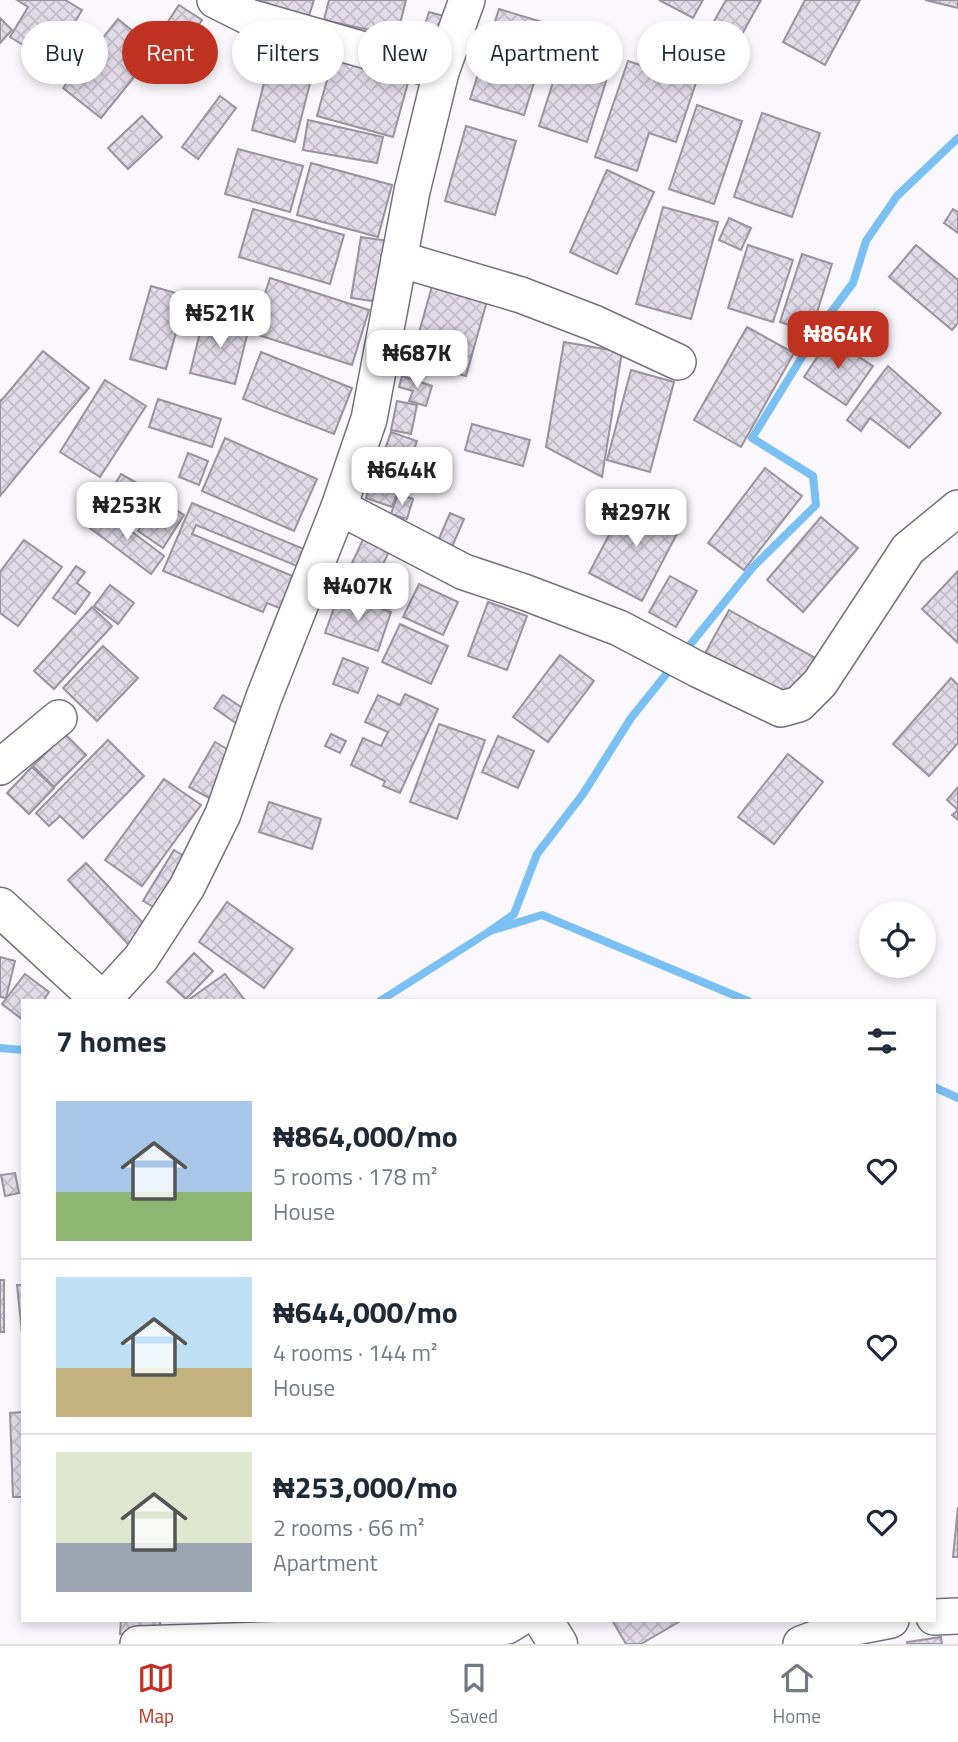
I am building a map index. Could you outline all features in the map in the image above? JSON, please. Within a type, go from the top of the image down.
[{"type":"main road","points":[[0,907],[100,999]]},
{"type":"main road","points":[[544,1622],[558,1644]]},
{"type":"street","points":[[215,0],[249,17],[358,48]]},
{"type":"street","points":[[452,42],[467,0]]},
{"type":"street","points":[[104,999],[141,958],[174,908],[223,814],[264,697],[339,507],[369,419],[412,191],[438,84]]},
{"type":"street","points":[[399,259],[522,295],[594,323],[678,362]]},
{"type":"street","points":[[339,507],[464,572],[619,628],[782,709],[799,705],[820,683],[908,549],[958,508]]},
{"type":"street","points":[[0,767],[59,718]]},
{"type":"street","points":[[936,1617],[958,1616]]},
{"type":"street","points":[[138,1644],[422,1635],[490,1629],[514,1622]]},
{"type":"street","points":[[802,1644],[836,1631],[881,1622]]},
{"type":"building","points":[[17,0],[65,0],[82,10],[75,21],[21,21],[21,44],[10,37],[28,7]]},
{"type":"building","points":[[232,0],[314,0],[307,21],[294,21]]},
{"type":"building","points":[[329,0],[406,0],[401,21],[358,21],[358,27],[344,24],[344,21],[324,20]]},
{"type":"building","points":[[659,0],[703,0],[693,18]]},
{"type":"building","points":[[726,0],[761,0],[749,21],[714,21]]},
{"type":"building","points":[[805,0],[860,0],[825,65],[783,42]]},
{"type":"building","points":[[925,0],[958,0],[958,8]]},
{"type":"building","points":[[179,5],[202,20],[201,21],[168,21]]},
{"type":"building","points":[[499,9],[539,21],[495,21]]},
{"type":"building","points":[[429,12],[448,17],[447,21],[426,21]]},
{"type":"building","points":[[0,18],[12,30],[0,43]]},
{"type":"building","points":[[118,19],[122,22],[122,84],[128,84],[101,118],[63,88],[66,84],[108,84],[108,32]]},
{"type":"building","points":[[344,54],[358,58],[358,84],[408,84],[393,137],[317,116],[326,84],[344,84]]},
{"type":"building","points":[[628,61],[637,64],[637,84],[696,84],[676,142],[649,133],[637,171],[595,157],[620,84],[623,84]]},
{"type":"building","points":[[264,84],[310,84],[295,142],[252,130]]},
{"type":"building","points":[[475,84],[534,84],[524,115],[470,99]]},
{"type":"building","points":[[552,84],[605,84],[587,142],[539,126]]},
{"type":"building","points":[[220,96],[236,108],[198,159],[182,147]]},
{"type":"building","points":[[697,105],[742,121],[714,204],[669,189]]},
{"type":"building","points":[[762,113],[820,133],[792,217],[734,197]]},
{"type":"building","points":[[142,116],[162,137],[128,169],[108,148]]},
{"type":"building","points":[[308,120],[383,137],[377,163],[303,150]]},
{"type":"building","points":[[466,126],[516,141],[495,215],[445,201]]},
{"type":"building","points":[[238,149],[303,166],[290,212],[225,194]]},
{"type":"building","points":[[311,163],[392,185],[378,237],[297,215]]},
{"type":"building","points":[[607,170],[654,192],[617,274],[570,252]]},
{"type":"building","points":[[663,207],[718,222],[691,319],[636,304]]},
{"type":"building","points":[[253,209],[344,235],[330,284],[239,257]]},
{"type":"building","points":[[953,209],[958,212],[958,233],[944,223]]},
{"type":"building","points":[[729,218],[751,228],[741,250],[719,240]]},
{"type":"building","points":[[361,237],[389,241],[379,302],[351,298]]},
{"type":"building","points":[[748,245],[793,260],[773,322],[728,308]]},
{"type":"building","points":[[916,245],[958,280],[958,323],[952,330],[889,277]]},
{"type":"building","points":[[802,254],[832,264],[811,332],[780,322]]},
{"type":"building","points":[[270,278],[369,310],[352,365],[252,333]]},
{"type":"building","points":[[151,286],[186,296],[166,369],[130,359]]},
{"type":"building","points":[[432,286],[487,301],[466,376],[411,361]]},
{"type":"building","points":[[204,316],[249,327],[235,384],[190,373]]},
{"type":"building","points":[[747,327],[794,353],[741,447],[694,420]]},
{"type":"building","points":[[830,338],[873,366],[846,405],[804,377]]},
{"type":"building","points":[[564,342],[622,352],[602,477],[546,447]]},
{"type":"building","points":[[43,351],[89,388],[0,496],[0,400]]},
{"type":"building","points":[[261,352],[352,388],[334,434],[243,399]]},
{"type":"building","points":[[888,366],[941,413],[909,448],[870,418],[861,431],[847,420]]},
{"type":"building","points":[[631,370],[674,382],[650,472],[607,460]]},
{"type":"building","points":[[402,376],[432,386],[426,406],[409,401],[413,391],[399,387]]},
{"type":"building","points":[[105,380],[146,406],[100,477],[60,452]]},
{"type":"building","points":[[158,399],[221,419],[212,447],[149,427]]},
{"type":"building","points":[[397,401],[417,405],[411,434],[391,430]]},
{"type":"building","points":[[472,424],[530,440],[523,466],[465,450]]},
{"type":"building","points":[[391,432],[417,441],[400,488],[375,479]]},
{"type":"building","points":[[225,438],[317,479],[294,531],[202,491]]},
{"type":"building","points":[[188,453],[208,461],[199,485],[179,477]]},
{"type":"building","points":[[765,468],[802,496],[744,570],[708,543]]},
{"type":"building","points":[[121,474],[141,485],[124,513],[105,501]]},
{"type":"building","points":[[371,482],[398,491],[392,507],[366,498]]},
{"type":"building","points":[[398,494],[413,499],[407,519],[391,514]]},
{"type":"building","points":[[629,497],[682,524],[642,601],[589,573]]},
{"type":"building","points":[[159,499],[184,515],[163,548],[138,531]]},
{"type":"building","points":[[192,503],[304,549],[297,566],[196,525],[192,534],[295,577],[282,609],[267,603],[263,612],[163,571]]},
{"type":"building","points":[[103,510],[164,556],[151,574],[90,528]]},
{"type":"building","points":[[450,513],[464,519],[452,547],[438,541]]},
{"type":"building","points":[[821,517],[858,548],[803,612],[767,580]]},
{"type":"building","points":[[367,531],[393,543],[378,575],[352,563]]},
{"type":"building","points":[[24,540],[62,567],[18,626],[0,613],[0,572]]},
{"type":"building","points":[[76,566],[85,572],[77,583],[90,593],[75,614],[53,598]]},
{"type":"building","points":[[360,571],[398,583],[390,609],[352,598]]},
{"type":"building","points":[[958,571],[958,643],[922,609]]},
{"type":"building","points":[[670,576],[697,591],[676,627],[649,612]]},
{"type":"building","points":[[419,584],[458,602],[443,635],[403,617]]},
{"type":"building","points":[[110,585],[134,603],[118,624],[94,606]]},
{"type":"building","points":[[339,594],[391,612],[378,651],[325,633]]},
{"type":"building","points":[[488,602],[527,616],[507,670],[468,656]]},
{"type":"building","points":[[92,607],[112,626],[54,689],[34,671]]},
{"type":"building","points":[[729,610],[815,658],[791,701],[705,653]]},
{"type":"building","points":[[400,624],[448,646],[431,684],[382,662]]},
{"type":"building","points":[[103,646],[138,678],[97,721],[63,688]]},
{"type":"building","points":[[560,655],[594,681],[548,742],[513,717]]},
{"type":"building","points":[[343,658],[368,668],[358,693],[333,684]]},
{"type":"building","points":[[951,678],[958,685],[958,743],[929,776],[893,744]]},
{"type":"building","points":[[405,694],[438,709],[400,793],[383,786],[385,781],[351,765],[363,738],[381,746],[388,732],[365,722],[378,695],[400,705]]},
{"type":"building","points":[[223,695],[250,713],[240,726],[214,708]]},
{"type":"building","points":[[439,724],[485,740],[457,819],[410,802]]},
{"type":"building","points":[[65,734],[86,755],[54,787],[33,766]]},
{"type":"building","points":[[331,734],[346,741],[340,753],[325,746]]},
{"type":"building","points":[[498,736],[534,751],[518,788],[482,772]]},
{"type":"building","points":[[108,740],[144,776],[83,838],[60,816],[49,826],[36,813]]},
{"type":"building","points":[[215,742],[234,753],[209,798],[189,787]]},
{"type":"building","points":[[788,754],[823,782],[774,844],[738,817]]},
{"type":"building","points":[[32,767],[54,788],[29,814],[7,793]]},
{"type":"building","points":[[164,779],[201,805],[142,886],[105,860]]},
{"type":"building","points":[[958,787],[958,810],[947,800]]},
{"type":"building","points":[[269,802],[321,819],[312,849],[259,832]]},
{"type":"building","points":[[174,850],[187,858],[157,909],[143,901]]},
{"type":"building","points":[[86,863],[147,927],[129,945],[68,880]]},
{"type":"building","points":[[227,902],[293,949],[264,988],[199,942]]},
{"type":"building","points":[[194,953],[213,971],[186,999],[167,982]]},
{"type":"building","points":[[0,957],[15,961],[6,998],[0,997]]},
{"type":"building","points":[[25,974],[49,992],[44,999],[21,999],[21,1018],[2,1004]]},
{"type":"building","points":[[225,974],[244,999],[190,999]]},
{"type":"building","points":[[15,1173],[19,1193],[5,1196],[1,1175]]},
{"type":"building","points":[[0,1280],[4,1280],[4,1332],[0,1332]]},
{"type":"building","points":[[17,1285],[21,1285],[21,1324]]},
{"type":"building","points":[[21,1412],[21,1497],[13,1497],[10,1413]]},
{"type":"building","points":[[958,1507],[958,1557],[953,1557]]},
{"type":"building","points":[[121,1622],[160,1622],[160,1635],[120,1634]]},
{"type":"building","points":[[613,1622],[679,1622],[641,1644],[626,1644]]},
{"type":"building","points":[[941,1637],[942,1644],[907,1644],[907,1642]]},
{"type":"waterway","points":[[685,651],[753,567],[816,505],[813,476],[752,438],[823,323],[853,283],[866,241],[897,196],[958,138]]},
{"type":"waterway","points":[[490,931],[514,914],[537,854],[583,794],[631,718],[672,667]]},
{"type":"waterway","points":[[383,999],[490,931],[542,915],[743,999]]},
{"type":"waterway","points":[[0,1048],[21,1050]]},
{"type":"waterway","points":[[936,1088],[958,1098]]}]
